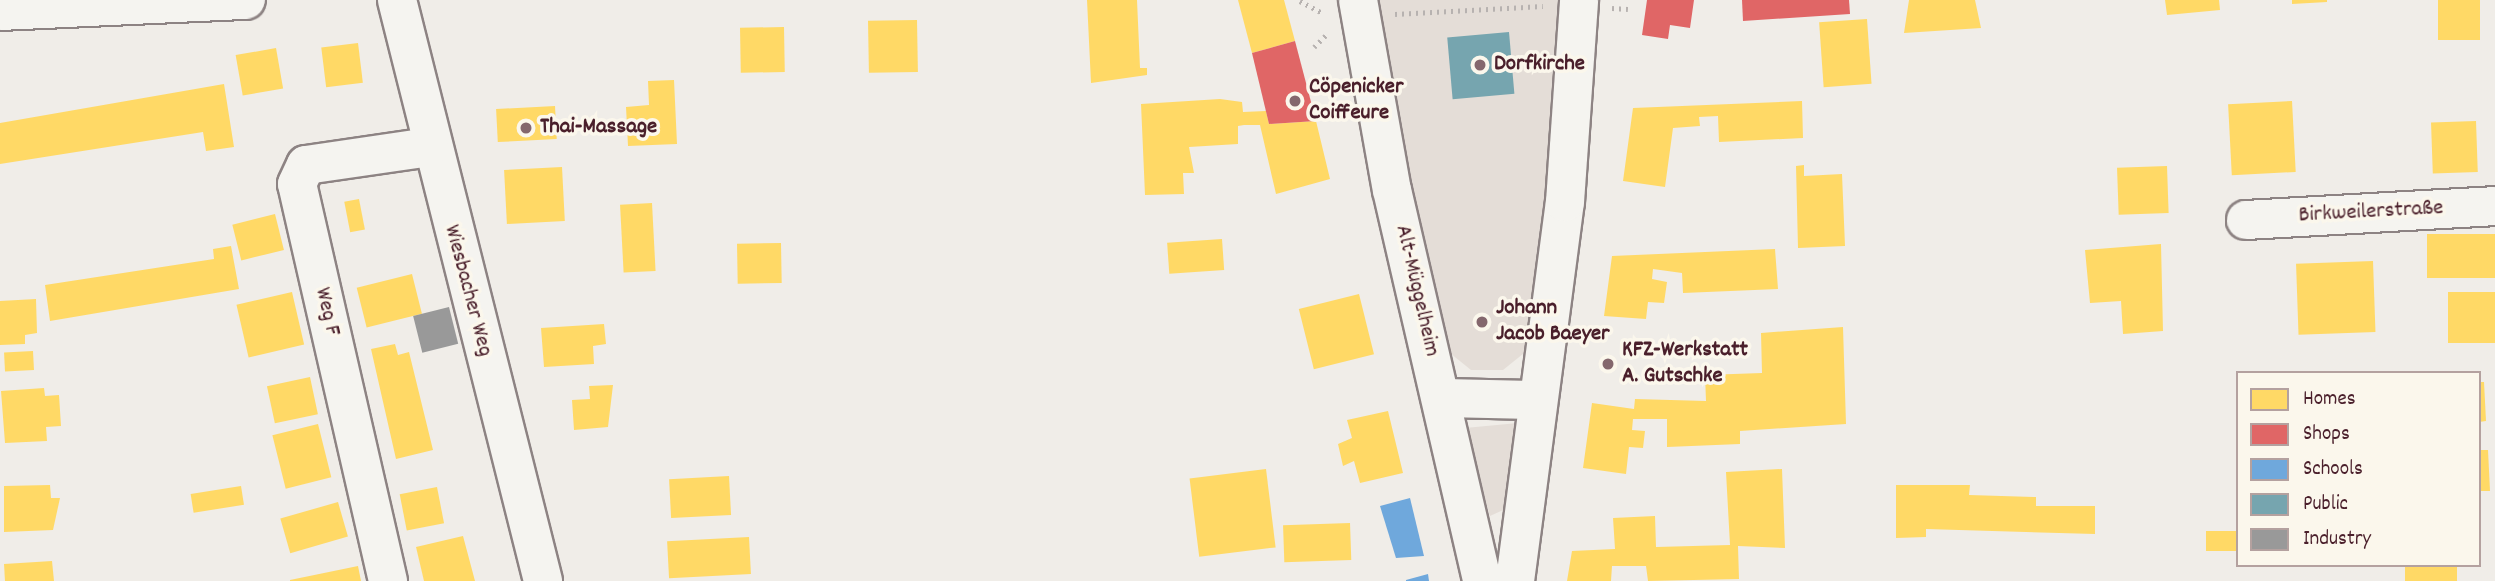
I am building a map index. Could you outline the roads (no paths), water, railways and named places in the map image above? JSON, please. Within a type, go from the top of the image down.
[{"type":"main road","points":[[0,11],[246,0]]},
{"type":"main road","name":"Wiesbacher Weg","points":[[397,0],[429,147],[543,581]]},
{"type":"main road","points":[[1515,581],[1536,400],[1566,190],[1579,4]]},
{"type":"main road","name":"Alt-Müggelheim","points":[[1360,10],[1482,581]]},
{"type":"main road","name":"Weg F","points":[[388,581],[297,184],[306,165],[429,147]]},
{"type":"main road","name":"Birkweilerstraße","points":[[2246,220],[2495,206]]},
{"type":"main road","points":[[1441,398],[1536,400]]},
{"type":"place","name":"Dorfkirche","points":[[1480,65]]},
{"type":"place","name":"Cöpenicker Coiffeure","points":[[1295,101]]},
{"type":"place","name":"Thai-Massage","points":[[526,128]]},
{"type":"place","name":"Johann Jacob Baeyer","points":[[1482,322]]},
{"type":"place","name":"KFZ-Werkstatt A. Gutschke","points":[[1608,364]]}]
